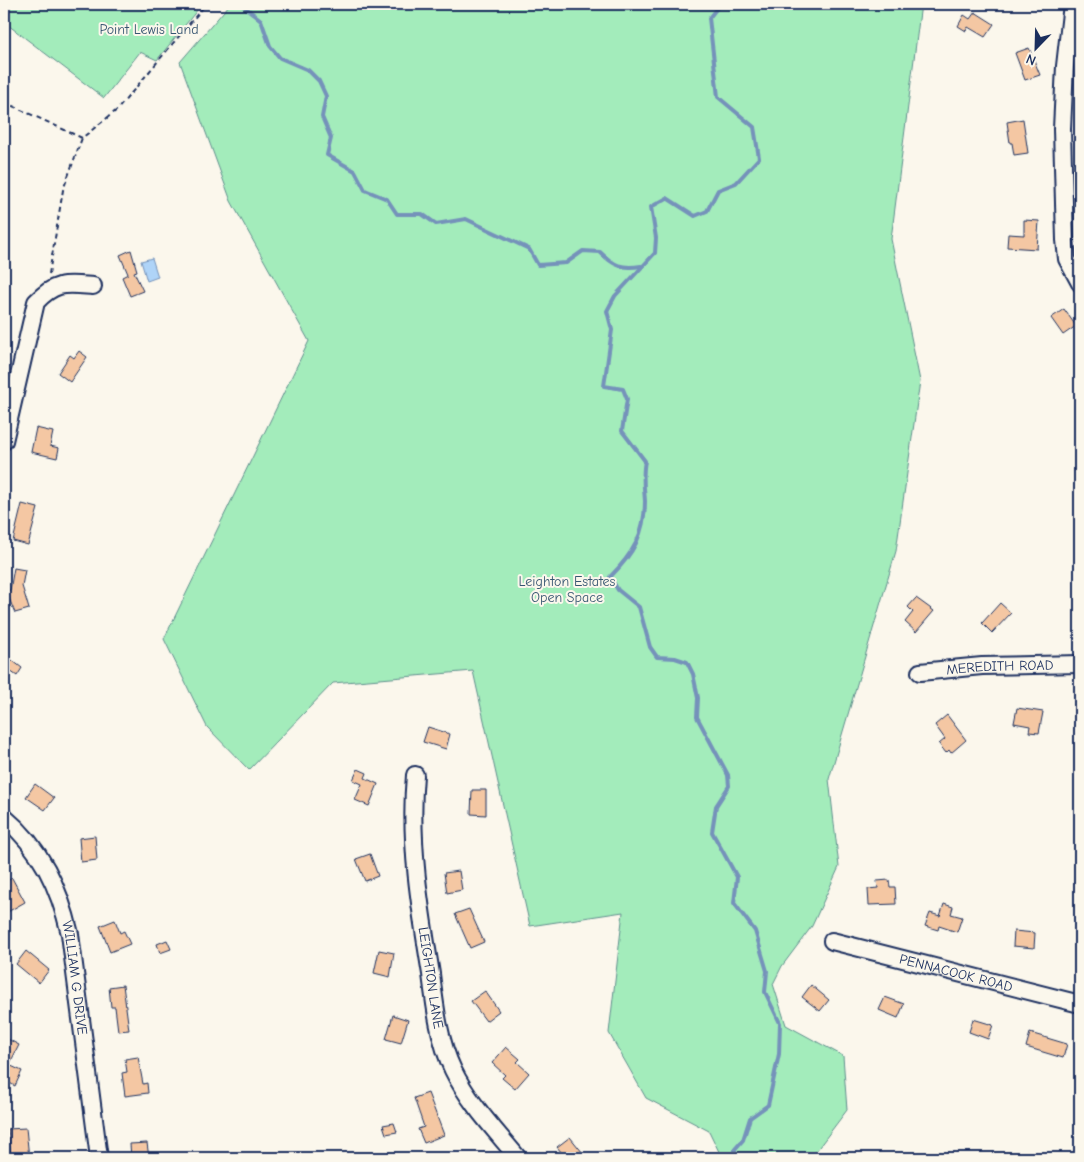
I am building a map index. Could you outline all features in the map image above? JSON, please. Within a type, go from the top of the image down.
[{"type":"street","points":[[1072,4],[1065,66],[1062,128],[1065,240],[1067,259],[1080,283]]},
{"type":"street","points":[[4,441],[32,311],[36,302],[46,291],[62,284],[93,286]]},
{"type":"street","name":"MEREDITH ROAD","points":[[920,672],[982,666],[1080,664]]},
{"type":"street","name":"LEIGHTON LANE","points":[[414,775],[415,875],[437,1016],[446,1051],[452,1069],[465,1090],[518,1158]]},
{"type":"street","name":"WILLIAM G DRIVE","points":[[4,817],[18,829],[42,860],[62,900],[70,934],[99,1158]]},
{"type":"street","name":"PENNACOOK ROAD","points":[[832,941],[1080,1004]]},
{"type":"path","points":[[46,291],[62,190],[82,138],[117,110],[206,4]]},
{"type":"path","points":[[4,102],[82,138]]},
{"type":"green space","name":"Point Lewis Land","points":[[4,4],[202,4],[157,60],[140,52],[104,98],[4,22]]},
{"type":"green space","name":"Leighton Estates Open Space","points":[[230,4],[921,4],[891,239],[920,381],[896,551],[829,779],[839,867],[812,926],[782,966],[773,984],[786,1025],[843,1056],[847,1110],[813,1155],[815,1158],[722,1158],[709,1131],[646,1098],[609,1033],[623,912],[530,926],[473,671],[333,683],[249,770],[207,727],[164,639],[309,341],[231,201],[180,62]]},
{"type":"water","points":[[152,258],[158,277],[147,281],[141,261]]},
{"type":"building","points":[[975,12],[994,24],[985,37],[968,27],[966,31],[958,26],[964,15],[970,19]]},
{"type":"building","points":[[1029,48],[1040,75],[1025,80],[1015,53]]},
{"type":"building","points":[[1023,119],[1028,153],[1014,155],[1007,122]]},
{"type":"building","points":[[1024,220],[1039,221],[1037,249],[1007,247],[1008,234],[1024,235]]},
{"type":"building","points":[[131,250],[137,271],[134,272],[143,291],[130,296],[122,277],[128,274],[120,255]]},
{"type":"building","points":[[1064,309],[1076,326],[1063,335],[1051,318]]},
{"type":"building","points":[[79,351],[87,357],[70,382],[58,373],[70,355],[74,358]]},
{"type":"building","points":[[36,428],[53,432],[50,446],[59,448],[57,458],[31,452]]},
{"type":"building","points":[[22,504],[38,508],[28,545],[13,541]]},
{"type":"building","points":[[14,568],[25,570],[22,586],[29,609],[15,613],[6,591],[10,590]]},
{"type":"building","points":[[916,598],[934,611],[916,632],[905,622],[913,612],[908,607]]},
{"type":"building","points":[[1000,603],[1011,613],[992,633],[982,623]]},
{"type":"building","points":[[4,654],[22,668],[17,676],[10,671],[4,679]]},
{"type":"building","points":[[1017,708],[1043,712],[1039,733],[1029,732],[1030,726],[1014,723]]},
{"type":"building","points":[[947,715],[966,740],[951,753],[949,750],[946,753],[939,744],[945,739],[935,725]]},
{"type":"building","points":[[428,727],[450,734],[446,749],[423,742]]},
{"type":"building","points":[[358,769],[367,773],[365,778],[378,784],[369,806],[355,800],[362,784],[353,780]]},
{"type":"building","points":[[35,784],[54,798],[45,810],[26,797]]},
{"type":"building","points":[[472,790],[486,790],[486,815],[471,814]]},
{"type":"building","points":[[95,836],[97,860],[81,862],[79,838]]},
{"type":"building","points":[[370,854],[378,876],[365,881],[356,859]]},
{"type":"building","points":[[459,871],[462,890],[447,893],[444,873]]},
{"type":"building","points":[[12,878],[25,902],[4,914],[4,883]]},
{"type":"building","points":[[889,880],[890,887],[895,887],[896,904],[869,905],[868,889],[878,888],[877,881]]},
{"type":"building","points":[[944,904],[953,907],[951,914],[962,917],[957,932],[939,926],[938,930],[925,926],[930,913],[940,916]]},
{"type":"building","points":[[469,909],[484,942],[470,948],[455,914]]},
{"type":"building","points":[[115,920],[120,933],[124,931],[130,944],[110,952],[100,926]]},
{"type":"building","points":[[1014,931],[1035,933],[1034,948],[1013,946]]},
{"type":"building","points":[[167,940],[171,949],[160,953],[157,944]]},
{"type":"building","points":[[379,950],[394,953],[390,977],[374,973]]},
{"type":"building","points":[[26,951],[49,970],[39,983],[16,964]]},
{"type":"building","points":[[123,985],[129,1030],[118,1031],[115,1007],[111,1007],[109,987]]},
{"type":"building","points":[[811,985],[829,1000],[820,1011],[802,997]]},
{"type":"building","points":[[485,991],[499,1011],[486,1021],[471,1001]]},
{"type":"building","points":[[885,997],[904,1004],[898,1018],[879,1010]]},
{"type":"building","points":[[393,1015],[408,1020],[401,1043],[386,1039]]},
{"type":"building","points":[[973,1019],[993,1025],[988,1039],[969,1032]]},
{"type":"building","points":[[1030,1033],[1067,1044],[1063,1058],[1026,1047]]},
{"type":"building","points":[[4,1037],[19,1045],[9,1065],[22,1071],[15,1086],[4,1080]]},
{"type":"building","points":[[506,1047],[520,1059],[517,1062],[529,1073],[515,1089],[502,1078],[505,1075],[492,1063]]},
{"type":"building","points":[[138,1057],[143,1084],[147,1083],[148,1093],[125,1096],[122,1073],[127,1072],[125,1059]]},
{"type":"building","points":[[428,1093],[444,1135],[424,1143],[418,1129],[424,1127],[414,1098]]},
{"type":"building","points":[[394,1123],[397,1132],[386,1134],[383,1125]]},
{"type":"building","points":[[26,1128],[29,1158],[13,1158],[11,1157],[8,1129]]},
{"type":"building","points":[[570,1137],[587,1158],[566,1158],[557,1147]]},
{"type":"building","points":[[147,1143],[149,1158],[131,1158],[130,1144]]},
{"type":"waterway","points":[[241,4],[261,20],[270,46],[280,58],[308,70],[319,81],[326,96],[322,117],[331,138],[327,155],[355,171],[365,190],[387,199],[397,214],[422,214],[436,224],[466,219],[529,249],[538,265],[566,263],[583,251],[600,252],[610,261],[623,267],[641,266]]},
{"type":"waterway","points":[[720,4],[709,18],[718,97],[754,127],[759,158],[736,183],[718,190],[707,211],[695,216],[667,198],[651,207],[656,238],[655,253],[615,296],[607,311],[612,330],[604,386],[623,389],[627,399],[622,431],[645,461],[643,476],[645,501],[643,524],[631,552],[610,577],[618,590],[639,607],[650,647],[657,657],[675,658],[687,662],[693,674],[698,698],[697,717],[728,775],[729,786],[716,806],[712,832],[737,877],[734,903],[755,931],[767,971],[765,992],[780,1023],[779,1054],[768,1105],[750,1118],[743,1140],[735,1149],[735,1158]]}]
